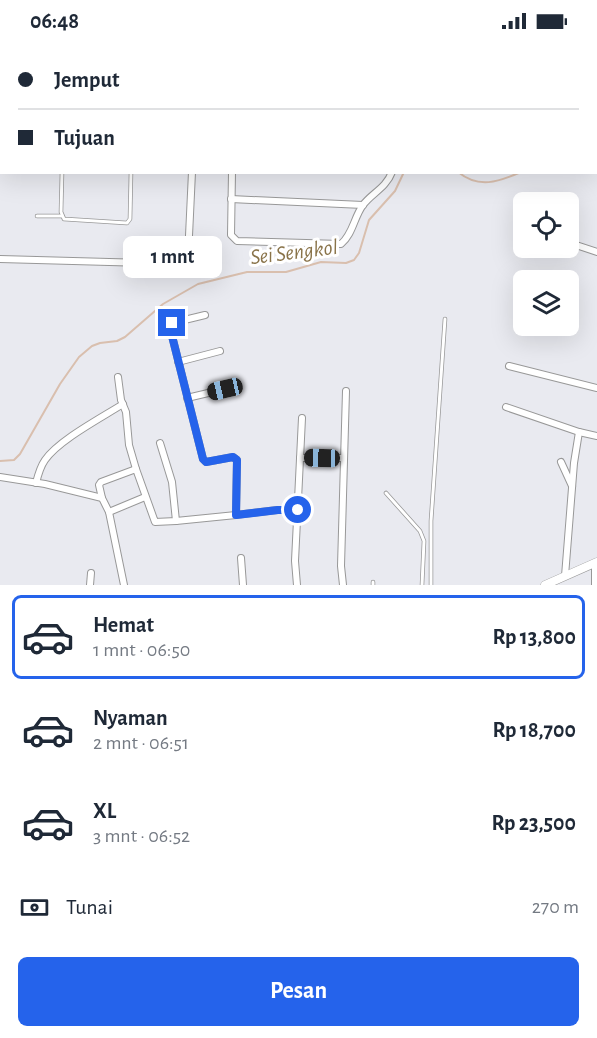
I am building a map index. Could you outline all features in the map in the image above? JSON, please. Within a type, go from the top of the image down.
[{"type":"street","points":[[0,259],[182,264],[188,257],[192,174]]},
{"type":"street","points":[[232,174],[231,235],[237,241],[341,244],[363,205],[386,184],[391,174]]},
{"type":"street","points":[[231,199],[363,205]]},
{"type":"street","points":[[579,246],[597,252]]},
{"type":"street","points":[[205,315],[172,323],[170,326],[204,461],[233,457],[237,460],[236,515]]},
{"type":"street","points":[[178,362],[220,351]]},
{"type":"street","points":[[509,366],[597,388]]},
{"type":"street","points":[[118,377],[126,412],[129,445],[155,522],[298,510]]},
{"type":"street","points":[[187,398],[225,389]]},
{"type":"street","points":[[343,585],[341,566],[346,391]]},
{"type":"street","points":[[36,483],[43,462],[50,453],[82,429],[123,404]]},
{"type":"street","points":[[506,407],[597,436]]},
{"type":"street","points":[[297,585],[295,561],[302,418]]},
{"type":"street","points":[[565,576],[579,432]]},
{"type":"street","points":[[160,443],[176,500],[176,521]]},
{"type":"street","points":[[300,458],[344,458]]},
{"type":"street","points":[[561,462],[572,487]]},
{"type":"street","points":[[124,585],[109,512],[99,485],[101,482],[136,468]]},
{"type":"street","points":[[0,477],[102,498]]},
{"type":"street","points":[[109,512],[146,497]]},
{"type":"street","points":[[241,558],[243,585]]},
{"type":"street","points":[[545,585],[596,562],[596,585]]},
{"type":"street","points":[[90,573],[90,585]]},
{"type":"lane","points":[[62,174],[62,216]]},
{"type":"lane","points":[[37,216],[62,216],[68,220],[127,223],[130,219],[131,174]]},
{"type":"lane","points":[[431,585],[431,521],[445,319]]},
{"type":"lane","points":[[386,493],[420,531],[424,541],[422,585]]},
{"type":"waterway","name":"Sei Sengkol","points":[[0,461],[14,460],[20,454],[60,384],[79,357],[92,346],[125,337],[163,304],[198,284],[247,272],[286,272],[321,262],[346,263],[354,260],[359,253],[369,220],[395,191],[403,174]]},
{"type":"waterway","name":"Sei Sengkol","points":[[461,174],[473,181],[481,182],[496,181],[516,174]]},
{"type":"route","points":[[172,323],[170,328],[203,459],[206,462],[233,457],[237,460],[236,515],[298,510]]}]
